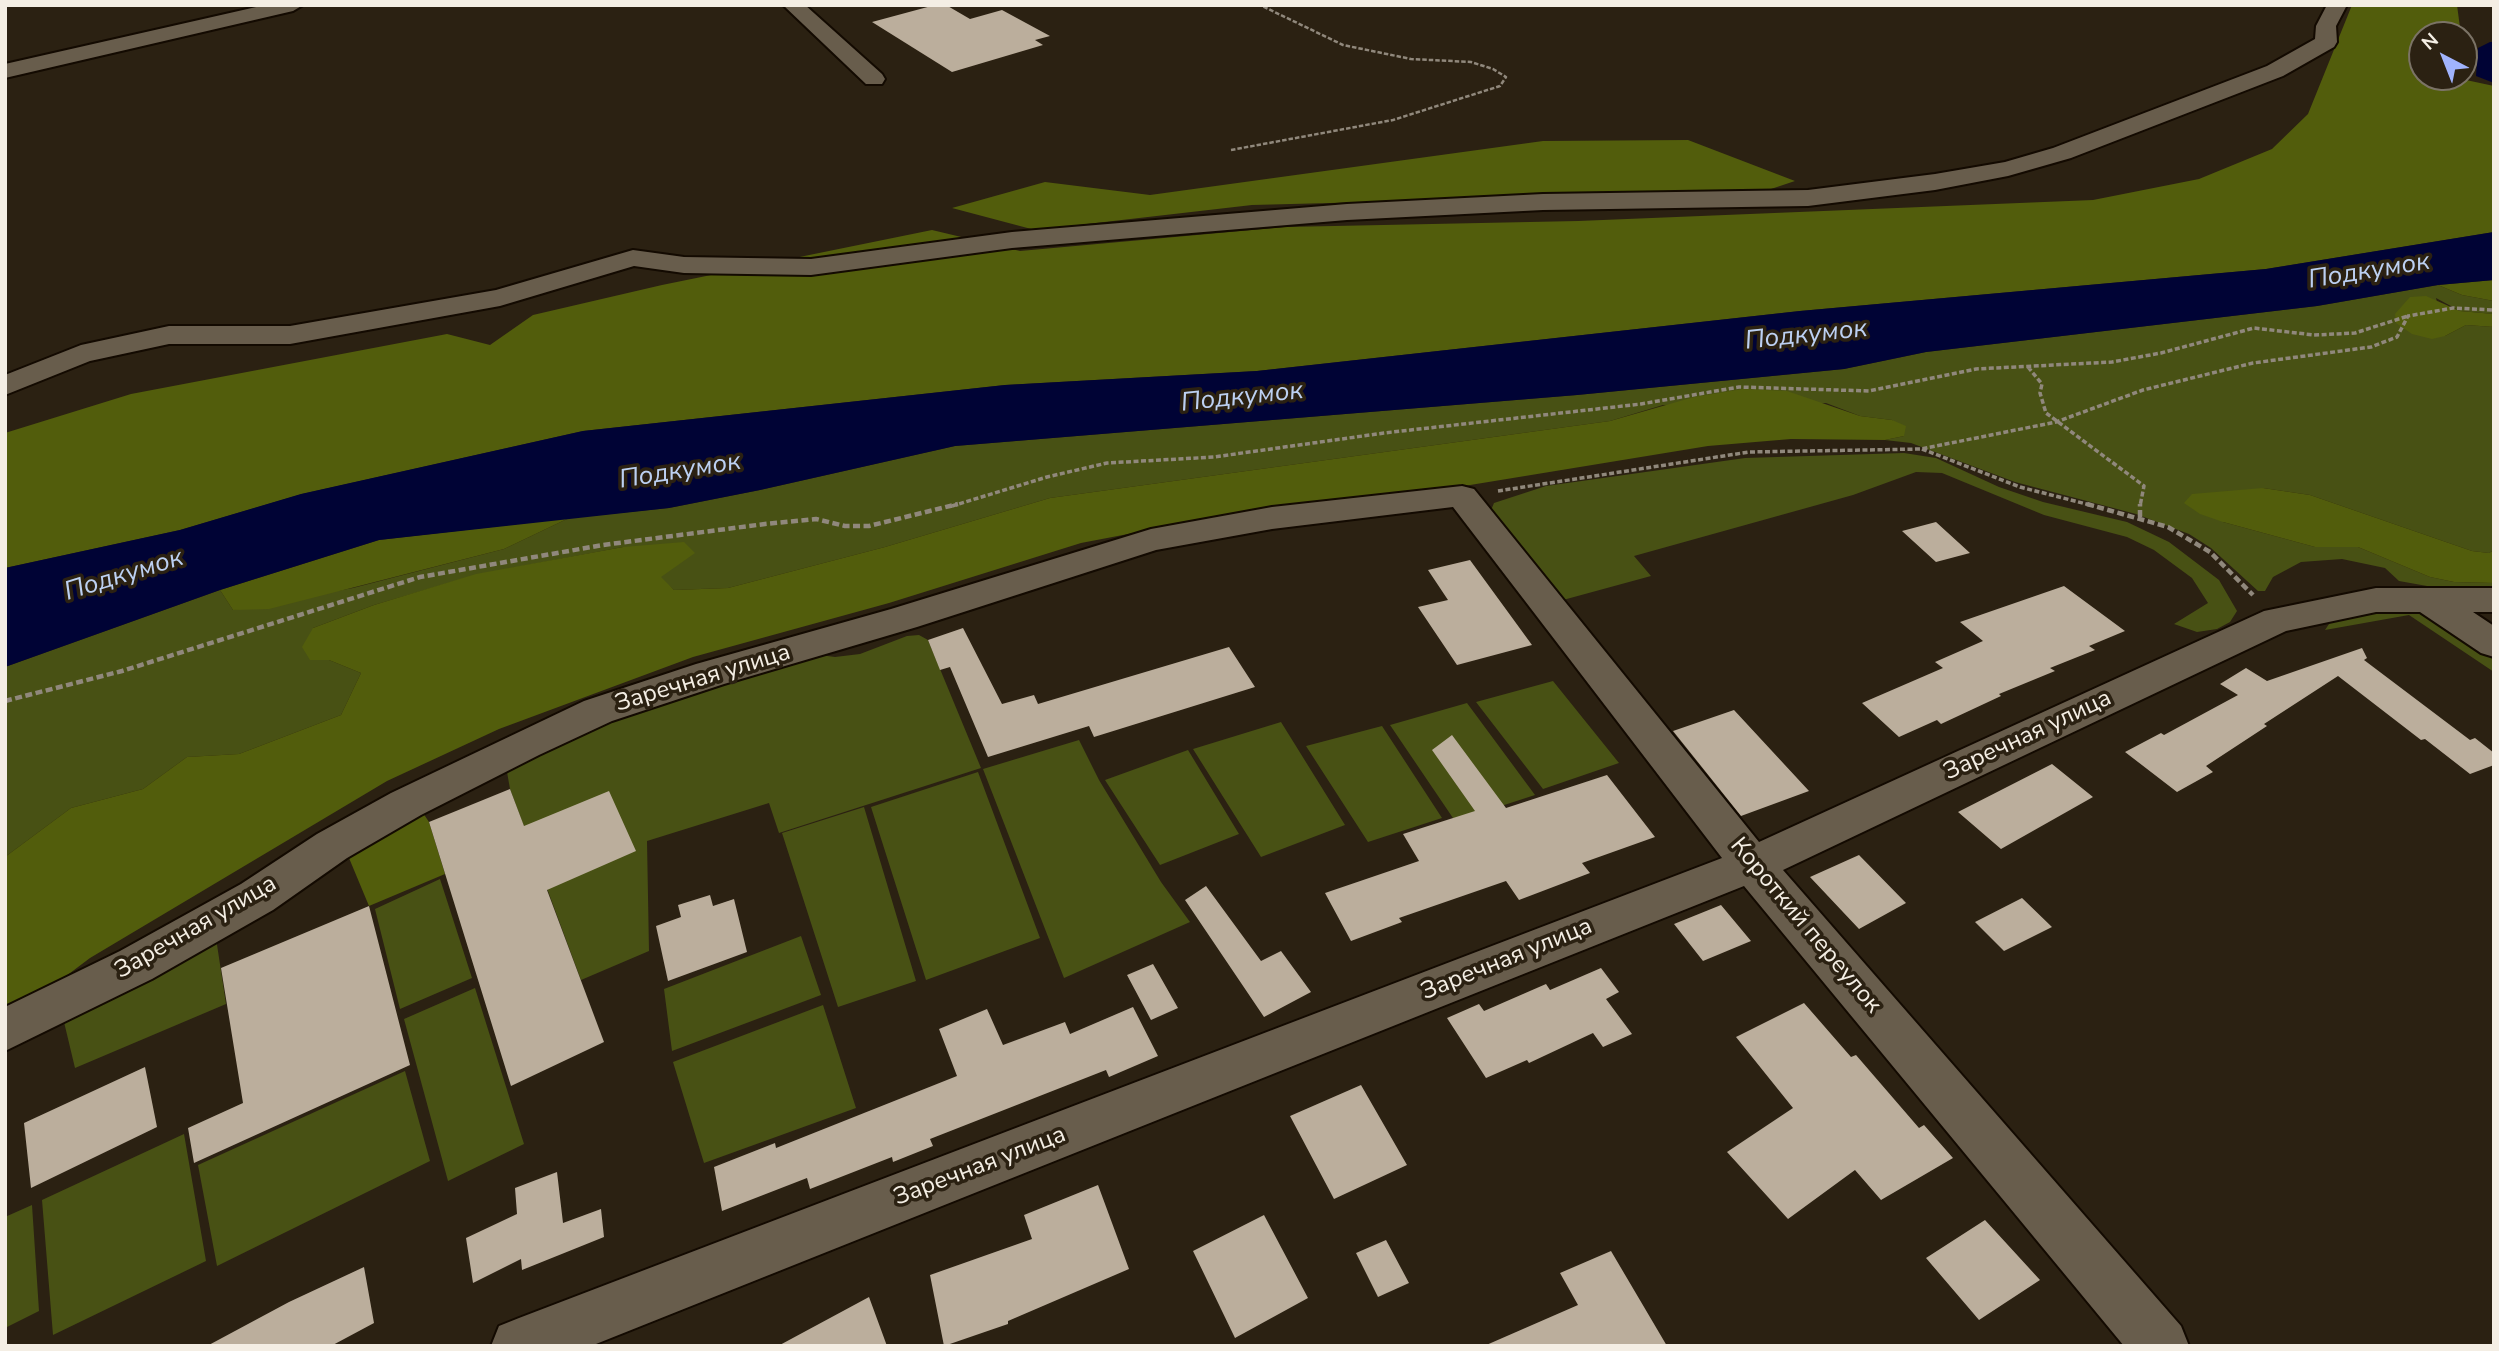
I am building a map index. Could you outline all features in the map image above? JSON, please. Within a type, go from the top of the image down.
[{"type":"street","points":[[5,71],[293,5]]},
{"type":"street","points":[[793,5],[873,79]]},
{"type":"street","points":[[5,386],[81,354],[169,335],[290,335],[500,298],[633,258],[684,265],[811,267],[1012,240],[1347,212],[1543,202],[1808,198],[1935,182],[2008,169],[2062,153],[2275,71],[2326,42],[2326,26],[2337,5]]},
{"type":"street","name":"Короткий переулок","points":[[1462,496],[1752,865],[2161,1346]]},
{"type":"street","name":"Заречная улица","points":[[5,1030],[136,965],[257,897],[331,846],[406,804],[525,744],[598,711],[710,674],[904,618],[1151,540],[1272,518],[1462,496]]},
{"type":"street","points":[[2425,598],[2494,644]]},
{"type":"street","name":"Заречная улица","points":[[519,1346],[1291,1046],[1677,892],[1752,865],[2277,620],[2376,600],[2494,600]]},
{"type":"path","points":[[1231,150],[1393,120],[1500,86],[1506,77],[1493,69],[1471,62],[1411,59],[1343,45],[1260,5]]},
{"type":"path","points":[[5,701],[122,671],[420,577],[695,532],[816,519],[845,526],[869,526],[1107,463],[1238,454],[1384,433],[1641,404],[1739,387],[1869,391],[1966,370],[2112,362],[2161,353],[2254,328],[2314,335],[2355,334],[2408,316],[2453,308],[2494,310]]},
{"type":"path","points":[[1462,496],[1749,452],[1921,449],[2056,422],[2143,390],[2253,362],[2371,347],[2398,337],[2408,316]]},
{"type":"path","points":[[2028,367],[2042,384],[2040,393],[2046,413],[2144,486],[2140,517]]},
{"type":"path","points":[[1921,449],[2020,487],[2140,517],[2190,538],[2210,552],[2277,620]]},
{"type":"green space","points":[[2352,5],[2457,5],[2459,21],[2408,21],[2408,91],[2478,91],[2478,83],[2494,86],[2494,232],[2266,269],[1800,311],[1257,371],[1005,385],[583,431],[302,494],[180,530],[5,568],[5,433],[131,394],[447,334],[490,345],[533,315],[662,285],[932,230],[1020,251],[1285,227],[1578,221],[2093,200],[2199,179],[2272,149],[2308,114]]},
{"type":"green space","points":[[1688,140],[1795,181],[1762,192],[1252,205],[1035,230],[952,208],[1045,182],[1150,195],[1543,141]]},
{"type":"green space","points":[[2494,280],[2494,301],[2462,295],[2438,285]]},
{"type":"green space","points":[[2438,285],[2462,295],[2494,301],[2494,314],[2460,311],[2436,298],[2445,336],[2466,325],[2494,327],[2494,550],[2489,553],[2472,551],[2310,495],[2263,488],[2223,522],[2315,547],[2358,547],[2430,577],[2454,582],[2494,583],[2494,592],[2455,591],[2399,581],[2385,568],[2342,559],[2301,562],[2273,577],[2265,591],[2258,591],[2211,548],[2189,534],[2136,514],[2015,482],[1911,443],[1885,440],[1904,436],[1892,420],[1860,416],[1826,403],[1663,405],[1610,421],[1050,498],[885,547],[728,588],[674,590],[623,547],[476,575],[374,605],[313,628],[329,660],[361,673],[341,715],[239,754],[187,757],[143,789],[71,808],[5,857],[5,667],[220,590],[233,610],[353,588],[504,549],[569,518],[669,508],[955,446],[1577,395],[1844,369],[1926,352],[2317,306]]},
{"type":"green space","points":[[2426,296],[2460,311],[2494,314],[2494,327],[2466,325],[2445,336],[2432,339],[2412,334],[2396,323],[2395,314],[2410,297]]},
{"type":"green space","points":[[1743,389],[1787,391],[1860,416],[1892,420],[1906,426],[1904,436],[1885,440],[1791,439],[1708,446],[1458,487],[1191,522],[1081,543],[889,603],[693,657],[499,729],[387,781],[90,958],[17,1013],[5,1019],[5,857],[71,808],[143,789],[187,757],[239,754],[341,715],[361,673],[329,660],[310,660],[302,647],[313,628],[374,605],[476,574],[623,547],[684,542],[695,553],[661,577],[674,590],[728,588],[885,547],[1050,498],[1610,421],[1694,397]]},
{"type":"green space","points":[[1904,453],[1936,458],[1999,487],[2043,502],[2127,522],[2169,542],[2219,580],[2237,611],[2230,622],[2217,629],[2197,632],[2174,624],[2208,603],[2192,578],[2154,550],[2127,537],[2044,515],[1942,473],[1916,472],[1853,495],[1634,556],[1651,576],[1563,600],[1489,515],[1494,503],[1546,486],[1745,458]]},
{"type":"green space","points":[[2263,488],[2310,495],[2472,551],[2489,553],[2494,550],[2494,583],[2454,582],[2430,577],[2358,547],[2315,547],[2223,522],[2200,514],[2184,503],[2192,494]]},
{"type":"green space","points":[[569,518],[504,549],[269,609],[233,610],[220,590],[379,540]]},
{"type":"green space","points":[[2414,603],[2494,648],[2494,672],[2409,615],[2325,630],[2333,618]]},
{"type":"green space","points":[[919,635],[928,640],[981,768],[779,833],[769,803],[647,841],[649,951],[581,980],[510,789],[507,772],[527,756],[613,718],[813,654],[835,657],[860,654],[907,636]]},
{"type":"green space","points":[[1553,681],[1619,763],[1543,789],[1476,702]]},
{"type":"green space","points":[[1467,703],[1535,795],[1455,821],[1390,725]]},
{"type":"green space","points":[[1281,722],[1345,825],[1261,857],[1193,749]]},
{"type":"green space","points":[[1382,726],[1442,818],[1368,842],[1306,746]]},
{"type":"green space","points":[[1079,740],[1099,780],[1161,882],[1190,922],[1064,978],[983,769]]},
{"type":"green space","points":[[1188,750],[1239,834],[1160,865],[1105,780]]},
{"type":"green space","points":[[978,772],[1040,938],[926,980],[871,807]]},
{"type":"green space","points":[[864,807],[916,981],[838,1007],[782,833]]},
{"type":"green space","points":[[421,810],[429,822],[445,874],[369,906],[349,858],[350,847]]},
{"type":"green space","points":[[440,879],[472,978],[400,1009],[375,909]]},
{"type":"green space","points":[[801,936],[821,995],[672,1051],[664,989]]},
{"type":"green space","points":[[216,938],[226,1004],[75,1068],[64,1022],[80,1005]]},
{"type":"green space","points":[[475,988],[524,1144],[448,1181],[404,1019]]},
{"type":"green space","points":[[823,1005],[856,1108],[704,1163],[673,1062]]},
{"type":"green space","points":[[405,1071],[430,1161],[217,1266],[198,1165]]},
{"type":"green space","points":[[184,1134],[206,1261],[53,1335],[42,1200]]},
{"type":"green space","points":[[32,1205],[39,1311],[5,1328],[5,1217]]},
{"type":"water","points":[[2494,42],[2494,83],[2478,77],[2478,48]]},
{"type":"water","name":"Подкумок","points":[[2494,232],[2494,280],[2438,285],[2317,306],[1926,352],[1844,369],[1577,395],[955,446],[669,508],[379,540],[220,590],[5,667],[5,568],[180,530],[301,494],[583,431],[1005,385],[1257,371],[1800,311],[2266,269]]},
{"type":"building","points":[[935,5],[946,5],[970,19],[1002,10],[1050,36],[1035,40],[1043,45],[952,72],[872,22]]},
{"type":"building","points":[[1936,522],[1970,553],[1936,562],[1902,531]]},
{"type":"building","points":[[1470,560],[1532,645],[1457,665],[1418,607],[1448,600],[1428,570]]},
{"type":"building","points":[[2064,586],[2125,631],[2089,646],[2095,650],[2050,668],[2055,671],[1999,694],[2001,696],[1941,724],[1937,720],[1899,737],[1862,703],[1943,668],[1935,662],[1983,641],[1960,622]]},
{"type":"building","points":[[963,628],[1002,704],[1034,695],[1038,704],[1229,647],[1255,687],[1094,737],[1089,726],[988,757],[950,667],[940,670],[928,640]]},
{"type":"building","points":[[2362,648],[2367,658],[2364,660],[2470,740],[2475,738],[2494,753],[2494,765],[2470,774],[2338,676],[2206,766],[2213,772],[2177,792],[2125,752],[2161,733],[2164,735],[2238,695],[2220,684],[2246,668],[2267,681]]},
{"type":"building","points":[[1734,710],[1809,791],[1741,816],[1673,731]]},
{"type":"building","points":[[1452,735],[1506,808],[1607,775],[1655,837],[1582,863],[1590,873],[1519,900],[1506,881],[1399,918],[1402,922],[1351,941],[1325,893],[1419,861],[1403,834],[1475,811],[1432,750]]},
{"type":"building","points":[[2052,764],[2093,797],[2001,849],[1958,812]]},
{"type":"building","points":[[510,789],[524,826],[609,791],[636,851],[547,890],[604,1042],[511,1086],[429,822]]},
{"type":"building","points":[[1859,855],[1906,903],[1859,929],[1810,877]]},
{"type":"building","points":[[1206,886],[1261,961],[1281,951],[1311,992],[1264,1017],[1185,900]]},
{"type":"building","points":[[710,895],[713,906],[734,899],[747,952],[668,981],[656,926],[681,917],[678,905]]},
{"type":"building","points":[[2022,898],[2052,927],[2004,951],[1975,922]]},
{"type":"building","points":[[1721,905],[1751,941],[1703,961],[1674,924]]},
{"type":"building","points":[[369,906],[410,1065],[194,1163],[188,1128],[243,1103],[221,968]]},
{"type":"building","points":[[1153,964],[1178,1008],[1151,1020],[1127,975]]},
{"type":"building","points":[[1601,968],[1619,992],[1606,999],[1632,1034],[1603,1047],[1593,1033],[1529,1063],[1527,1060],[1486,1078],[1447,1018],[1479,1004],[1484,1011],[1546,984],[1550,990]]},
{"type":"building","points":[[1804,1003],[1851,1057],[1856,1055],[1919,1128],[1924,1125],[1953,1158],[1881,1200],[1855,1170],[1788,1219],[1727,1152],[1793,1108],[1736,1037]]},
{"type":"building","points":[[1133,1007],[1158,1056],[1109,1077],[1106,1070],[930,1139],[933,1146],[893,1162],[892,1157],[810,1189],[807,1178],[722,1211],[714,1167],[775,1143],[776,1148],[957,1076],[939,1029],[987,1009],[1003,1045],[1065,1022],[1070,1034]]},
{"type":"building","points":[[145,1067],[157,1127],[31,1188],[24,1123]]},
{"type":"building","points":[[1361,1085],[1407,1165],[1334,1199],[1290,1116]]},
{"type":"building","points":[[557,1172],[563,1223],[601,1209],[604,1237],[522,1270],[521,1259],[473,1283],[466,1238],[517,1214],[515,1188]]},
{"type":"building","points":[[1098,1185],[1129,1269],[1008,1321],[1008,1324],[944,1346],[930,1275],[1032,1239],[1024,1215]]},
{"type":"building","points":[[1264,1215],[1308,1298],[1235,1338],[1193,1251]]},
{"type":"building","points":[[1985,1220],[2040,1280],[1979,1320],[1926,1258]]},
{"type":"building","points":[[1386,1240],[1409,1283],[1378,1297],[1356,1253]]},
{"type":"building","points":[[1611,1251],[1667,1346],[1484,1346],[1578,1305],[1560,1273]]},
{"type":"building","points":[[364,1267],[374,1323],[331,1346],[207,1346],[289,1302]]},
{"type":"building","points":[[869,1297],[887,1346],[778,1346]]}]
